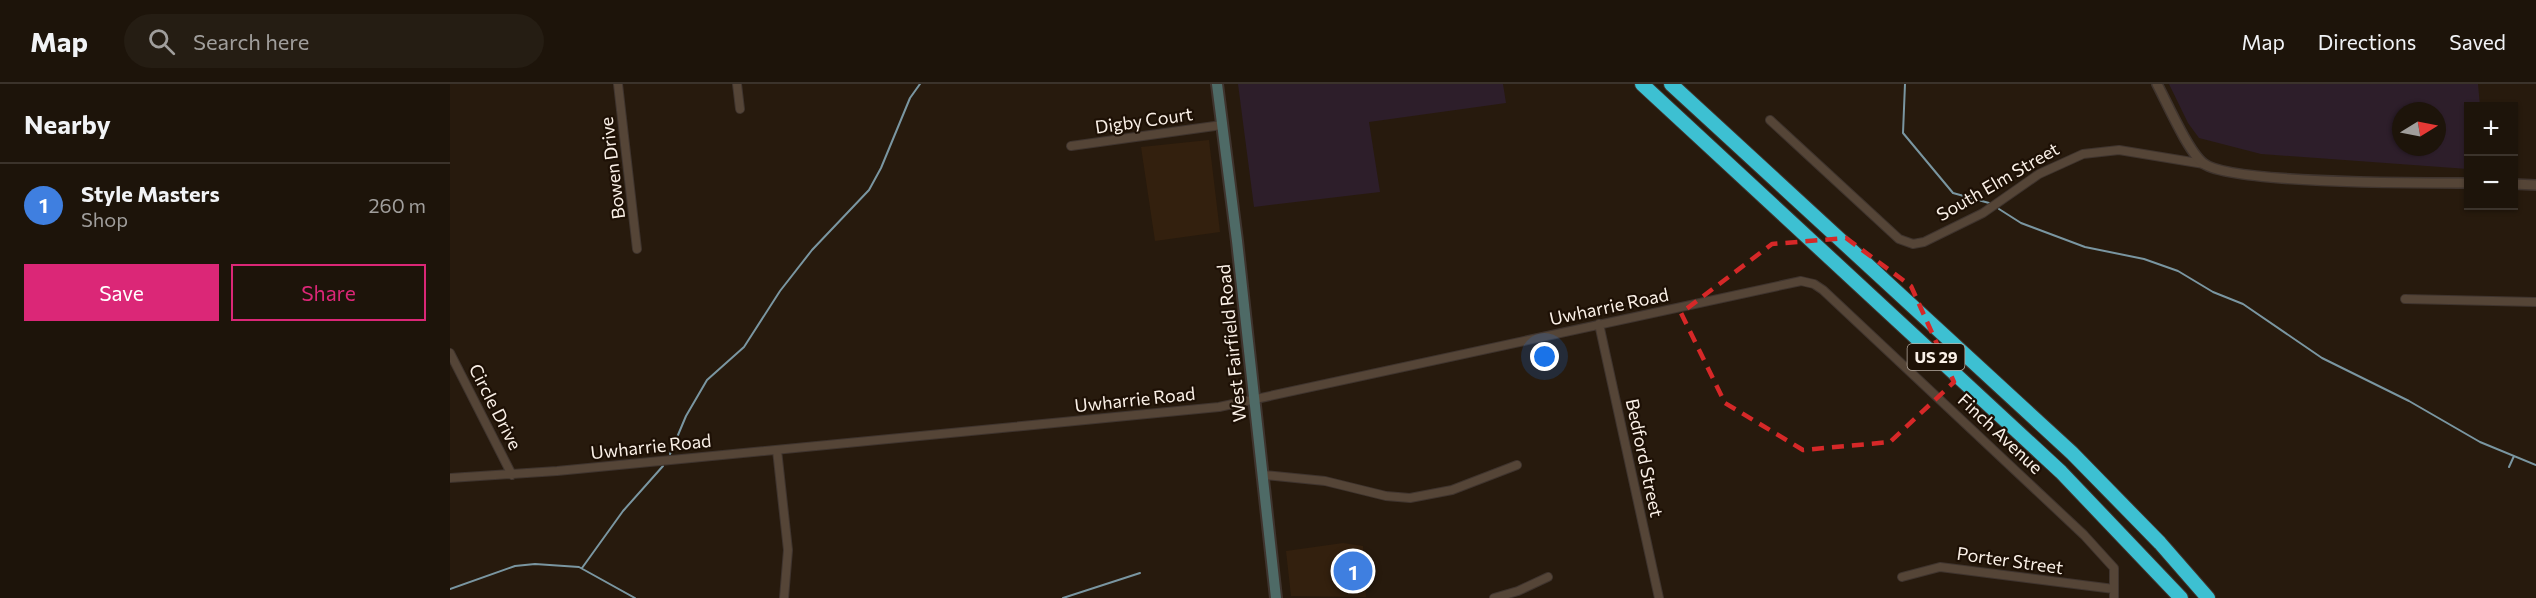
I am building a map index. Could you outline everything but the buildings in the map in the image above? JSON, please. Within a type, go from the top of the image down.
[{"type":"highway","name":"US 29","points":[[1642,84],[2061,472],[2181,598]]},
{"type":"highway","name":"US 29","points":[[1671,84],[2072,453],[2152,535],[2208,598]]},
{"type":"main road","name":"West Fairfield Road","points":[[1217,84],[1264,475],[1276,598]]},
{"type":"street","name":"Bowen Drive","points":[[618,84],[637,249]]},
{"type":"street","points":[[736,84],[740,110]]},
{"type":"street","points":[[2157,84],[2204,164]]},
{"type":"street","name":"South Elm Street","points":[[1770,120],[1899,239],[1913,244],[1924,242],[1983,213],[2039,174],[2083,154],[2119,150],[2204,164],[2222,171],[2292,178],[2464,183]]},
{"type":"street","name":"Digby Court","points":[[1071,146],[1222,125]]},
{"type":"street","points":[[2518,184],[2536,185]]},
{"type":"street","name":"Uwharrie Road","points":[[450,478],[513,475],[1219,407],[1780,285],[1802,281],[1812,283]]},
{"type":"street","name":"Finch Avenue","points":[[1812,283],[1823,290],[2084,535],[2114,568],[2114,598]]},
{"type":"street","points":[[2405,299],[2536,302]]},
{"type":"street","name":"Bedford Street","points":[[1599,324],[1659,598]]},
{"type":"street","name":"Circle Drive","points":[[450,353],[513,475]]},
{"type":"street","points":[[777,450],[788,550],[784,598]]},
{"type":"street","points":[[1264,475],[1325,481],[1386,496],[1410,498],[1452,490],[1516,465]]},
{"type":"street","name":"Porter Street","points":[[1902,577],[1940,567],[2115,589]]},
{"type":"street","points":[[1494,598],[1518,591],[1548,577]]},
{"type":"highlighted area","points":[[1846,238],[1911,286],[1954,382],[1890,442],[1803,450],[1725,403],[1681,313],[1772,244]]},
{"type":"shaded area","points":[[1238,84],[1503,84],[1506,103],[1369,122],[1380,192],[1254,207]]},
{"type":"shaded area","points":[[2169,84],[2478,84],[2480,102],[2464,102],[2464,169],[2261,154],[2199,138],[2188,123]]},
{"type":"shaded area","points":[[1209,140],[1220,232],[1155,241],[1141,147]]},
{"type":"shaded area","points":[[1343,543],[1363,546],[1366,597],[1291,596],[1286,551]]},
{"type":"waterway","points":[[670,454],[686,416],[707,380],[744,347],[780,291],[812,250],[869,190],[881,168],[910,98],[920,84]]},
{"type":"waterway","points":[[1905,84],[1903,133],[1953,193],[1989,203]]},
{"type":"waterway","points":[[1999,209],[2021,223],[2085,247],[2144,259],[2178,271],[2213,292],[2243,304],[2322,358],[2409,401],[2480,442],[2536,465]]},
{"type":"waterway","points":[[2509,467],[2514,456]]},
{"type":"waterway","points":[[582,568],[623,511],[663,466]]},
{"type":"waterway","points":[[450,589],[515,566],[535,564],[579,567],[635,598]]},
{"type":"waterway","points":[[1063,598],[1140,573]]},
{"type":"place","name":"Style Masters","points":[[1353,571]]}]
